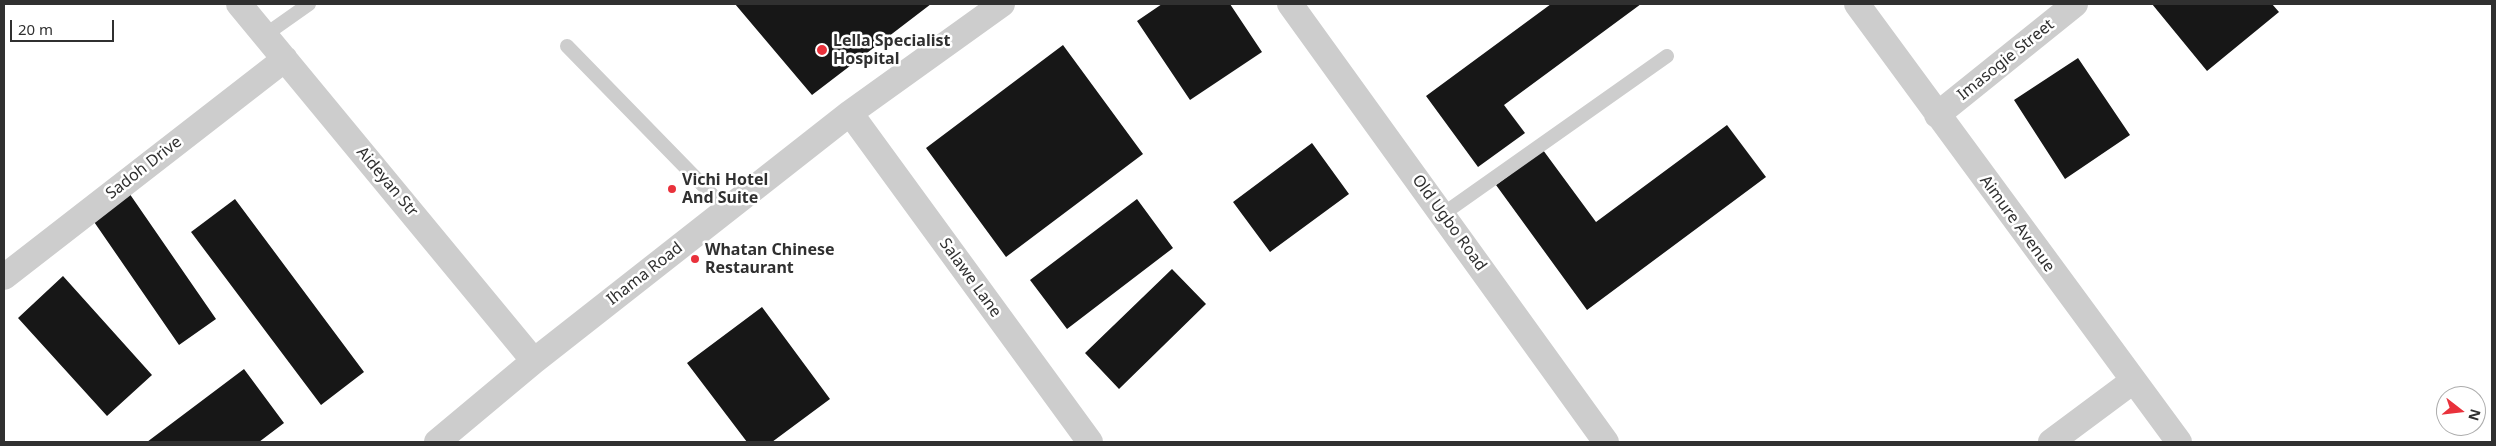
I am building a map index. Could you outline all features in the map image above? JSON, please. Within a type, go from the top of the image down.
[{"type":"street","name":"Aideyan Str","points":[[239,4],[534,361]]},
{"type":"street","name":"Ihama Road","points":[[437,442],[534,361],[850,113],[1002,4]]},
{"type":"street","name":"Old Ugbo Road","points":[[1290,4],[1606,442]]},
{"type":"street","name":"Aimure Avenue","points":[[1857,4],[2179,442]]},
{"type":"street","name":"Imasogie Street","points":[[1937,115],[2075,4]]},
{"type":"street","name":"Sadoh Drive","points":[[4,277],[285,59]]},
{"type":"street","name":"Salawe Lane","points":[[850,113],[1090,442]]},
{"type":"street","points":[[2051,442],[2134,381]]},
{"type":"lane","points":[[265,35],[309,4]]},
{"type":"lane","points":[[567,46],[727,210]]},
{"type":"lane","points":[[1443,214],[1667,56]]},
{"type":"building","name":"Lella Specialist Hospital","points":[[735,4],[931,4],[812,95]]},
{"type":"building","points":[[1162,4],[1230,4],[1262,52],[1190,100],[1137,21]]},
{"type":"building","points":[[1551,4],[1641,4],[1504,105],[1525,133],[1478,167],[1426,96]]},
{"type":"building","points":[[2152,4],[2272,4],[2279,12],[2207,71]]},
{"type":"building","points":[[1063,45],[1143,154],[1006,257],[926,148]]},
{"type":"building","points":[[2078,58],[2130,135],[2065,179],[2014,100]]},
{"type":"building","points":[[1727,125],[1766,177],[1587,310],[1496,185],[1543,150],[1596,222]]},
{"type":"building","points":[[1312,143],[1349,194],[1270,252],[1233,202]]},
{"type":"building","points":[[127,190],[216,319],[179,345],[90,216]]},
{"type":"building","points":[[235,199],[364,372],[321,405],[191,232]]},
{"type":"building","points":[[1137,199],[1173,248],[1067,329],[1030,280]]},
{"type":"building","points":[[1172,269],[1206,304],[1119,389],[1085,353]]},
{"type":"building","points":[[63,276],[152,375],[107,416],[18,318]]},
{"type":"building","points":[[762,307],[830,399],[772,442],[747,442],[687,363]]},
{"type":"building","points":[[244,369],[284,423],[259,442],[147,442]]},
{"type":"place","name":"Lella Specialist Hospital","points":[[822,50]]},
{"type":"place","name":"Vichi Hotel And Suite","points":[[672,189]]},
{"type":"place","name":"Whatan Chinese Restaurant","points":[[695,259]]}]
